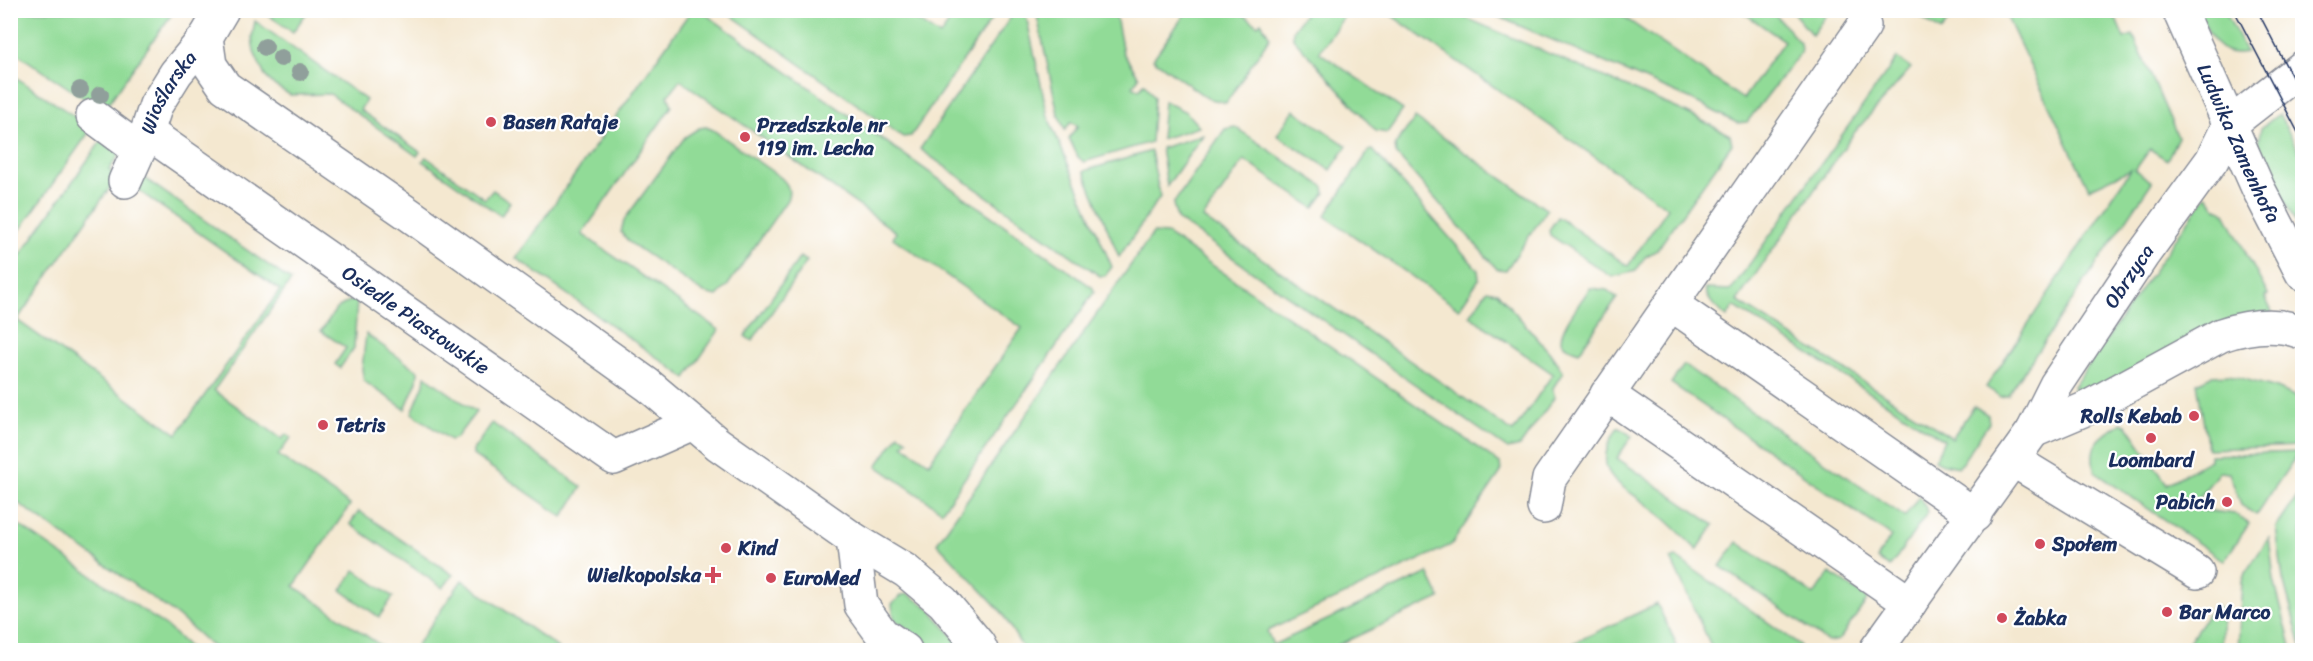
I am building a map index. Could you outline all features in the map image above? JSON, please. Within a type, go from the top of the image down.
[{"type":"street","name":"Ludwika Zamenhofa","points":[[2179,10],[2270,214],[2302,273]]},
{"type":"street","points":[[214,24],[210,65],[225,87],[410,215],[648,385],[718,444],[853,539],[906,571],[943,602],[978,644],[981,651]]},
{"type":"street","name":"Wioślarska","points":[[125,181],[156,105],[176,73],[214,24]]},
{"type":"street","points":[[1544,507],[1549,479],[1864,26]]},
{"type":"street","points":[[2229,125],[2302,68]]},
{"type":"street","points":[[93,116],[143,141]]},
{"type":"street","name":"Obrzyca","points":[[1876,651],[2033,431],[2056,385],[2142,256],[2211,160],[2229,125]]},
{"type":"street","name":"Osiedle Piastowskie","points":[[143,141],[614,458],[693,423]]},
{"type":"street","points":[[1671,303],[1975,515]]},
{"type":"street","points":[[2033,431],[2085,410],[2227,333],[2266,326],[2279,326],[2302,332]]},
{"type":"street","points":[[1608,394],[1910,603]]},
{"type":"street","points":[[2013,460],[2197,572]]},
{"type":"street","points":[[853,539],[861,605],[882,634],[905,651]]},
{"type":"green space","points":[[1307,10],[1348,11],[1319,52],[1403,110],[1387,133],[1376,131],[1293,38],[1293,30]]},
{"type":"green space","points":[[1791,10],[1829,10],[1829,11],[1812,35]]},
{"type":"green space","points":[[10,11],[174,11],[103,111],[13,51]]},
{"type":"green space","points":[[262,11],[308,11],[293,32]]},
{"type":"green space","points":[[688,11],[701,11],[1093,288],[1094,292],[942,511],[877,466],[899,434],[907,440],[903,445],[929,463],[1022,328],[893,238],[896,232],[680,80],[668,96],[672,106],[582,234],[719,330],[686,378],[516,258],[690,12]]},
{"type":"green space","points":[[725,11],[903,11],[940,36],[957,11],[997,11],[911,136],[903,137]]},
{"type":"green space","points":[[1015,11],[1025,11],[1048,117],[1112,267],[1105,276],[1100,276],[920,149]]},
{"type":"green space","points":[[1036,11],[1115,11],[1123,53],[1139,77],[1133,86],[1139,90],[1144,83],[1154,97],[1151,142],[1084,162],[1078,157],[1069,138],[1078,126],[1071,122],[1065,130],[1058,114]]},
{"type":"green space","points":[[1187,11],[1238,11],[1258,25],[1261,22],[1270,37],[1226,103],[1207,98],[1153,59]]},
{"type":"green space","points":[[1385,11],[1450,11],[1685,112],[1730,135],[1732,144],[1657,250],[1645,257],[1636,271],[1612,277],[1550,235],[1549,230],[1558,217],[1628,266],[1668,208]]},
{"type":"green space","points":[[1485,11],[1615,11],[1743,99],[1784,41],[1741,11],[1772,11],[1800,43],[1801,52],[1747,122],[1737,123],[1692,100]]},
{"type":"green space","points":[[1912,11],[1956,11],[1941,31]]},
{"type":"green space","points":[[2004,11],[2115,11],[2113,12],[2124,38],[2133,35],[2178,137],[2167,160],[2150,149],[2135,170],[2152,182],[2008,395],[2001,397],[1986,387],[2131,169],[2089,189]]},
{"type":"green space","points":[[2199,11],[2225,11],[2246,52],[2236,53],[2221,48],[2210,36]]},
{"type":"green space","points":[[255,21],[366,100],[360,110],[420,152],[417,156],[330,94],[290,95],[275,86],[265,76],[254,52],[252,37]]},
{"type":"green space","points":[[1897,58],[1911,68],[1854,133],[1737,301],[1952,438],[1974,406],[1988,415],[1989,423],[1959,467],[1935,460],[1944,440],[1734,306],[1727,317],[1711,302],[1705,289],[1731,290]]},
{"type":"green space","points":[[11,74],[92,128],[11,243]]},
{"type":"green space","points":[[1164,101],[1186,112],[1199,127],[1161,139]]},
{"type":"green space","points":[[1294,110],[1347,146],[1331,170],[1277,135]]},
{"type":"green space","points":[[2279,114],[2302,157],[2302,235],[2258,143],[2261,128]]},
{"type":"green space","points":[[1415,118],[1547,210],[1506,270],[1497,269],[1396,154],[1395,145]]},
{"type":"green space","points":[[706,127],[780,177],[789,190],[787,200],[728,285],[717,296],[704,293],[629,242],[621,232],[624,220],[685,137],[699,128]]},
{"type":"green space","points":[[1235,127],[1324,187],[1325,193],[1314,208],[1244,160],[1203,218],[1513,432],[1553,374],[1470,316],[1487,290],[1497,292],[1550,353],[1563,372],[1553,388],[1554,398],[1520,446],[1508,449],[1177,219],[1173,204],[1225,129]]},
{"type":"green space","points":[[1203,135],[1167,186],[1161,148]]},
{"type":"green space","points":[[101,141],[120,154],[109,170],[118,176],[17,320],[177,434],[280,290],[132,186],[140,175],[291,281],[214,390],[282,439],[286,434],[291,438],[278,455],[350,505],[294,586],[387,650],[216,650],[178,616],[11,498],[10,270]]},
{"type":"green space","points":[[1373,150],[1478,270],[1479,279],[1459,309],[1325,216],[1369,151]]},
{"type":"green space","points":[[1151,151],[1160,197],[1119,257],[1084,171]]},
{"type":"green space","points":[[426,157],[485,199],[493,190],[510,202],[501,216],[423,161]]},
{"type":"green space","points":[[2206,195],[2216,207],[2224,211],[2268,295],[2265,297],[2272,312],[2075,395],[2074,386]]},
{"type":"green space","points":[[1153,233],[1167,234],[1500,463],[1501,472],[1451,545],[1267,631],[1273,645],[1428,573],[1440,598],[1327,650],[1024,650],[1001,611],[937,543]]},
{"type":"green space","points":[[800,257],[807,261],[752,341],[745,336]]},
{"type":"green space","points":[[1590,288],[1607,290],[1617,298],[1579,352],[1565,346],[1561,338],[1566,324]]},
{"type":"green space","points":[[349,301],[357,301],[354,348],[340,368],[335,364],[346,348],[321,331],[336,309]]},
{"type":"green space","points":[[366,334],[418,371],[417,381],[405,409],[364,381],[362,369]]},
{"type":"green space","points":[[1684,365],[1905,517],[1919,496],[1928,512],[1890,567],[1877,559],[1891,536],[1671,383]]},
{"type":"green space","points":[[2229,375],[2277,388],[2302,400],[2302,446],[2208,449],[2197,383],[2211,376]]},
{"type":"green space","points":[[425,376],[476,412],[456,438],[450,440],[412,413]]},
{"type":"green space","points":[[492,423],[582,487],[563,517],[473,455],[473,450]]},
{"type":"green space","points":[[2122,423],[2126,424],[2167,484],[2210,460],[2210,455],[2299,452],[2256,515],[2241,505],[2229,473],[2219,472],[2198,499],[2202,510],[2235,514],[2249,524],[2224,561],[2095,472],[2093,454],[2097,442]]},
{"type":"green space","points":[[1618,427],[1632,436],[1617,458],[1714,525],[1697,550],[1662,516],[1626,490],[1610,474],[1606,465],[1606,455],[1609,442]]},
{"type":"green space","points":[[2302,490],[2302,650],[2283,579],[2276,528]]},
{"type":"green space","points":[[359,511],[453,575],[443,588],[350,524]]},
{"type":"green space","points":[[10,519],[167,627],[192,650],[11,650]]},
{"type":"green space","points":[[2269,538],[2274,580],[2292,650],[2238,650],[2242,582],[2245,573]]},
{"type":"green space","points":[[1737,542],[1814,595],[1830,573],[1868,599],[1839,640],[1828,642],[1720,566]]},
{"type":"green space","points":[[1676,557],[1800,645],[1801,650],[1713,650],[1671,559]]},
{"type":"green space","points":[[355,570],[393,597],[379,617],[341,590]]},
{"type":"green space","points":[[462,580],[558,648],[557,650],[422,650],[416,646]]},
{"type":"green space","points":[[908,594],[929,608],[964,650],[937,650],[894,619],[892,604],[902,595]]},
{"type":"green space","points":[[1657,604],[1677,650],[1577,650],[1573,643]]},
{"type":"green space","points":[[2214,605],[2223,611],[2221,650],[2183,650]]},
{"type":"tram line","points":[[2234,10],[2302,140]]},
{"type":"tram line","points":[[2257,10],[2302,96]]},
{"type":"place","name":"Basen Rataje","points":[[491,122]]},
{"type":"place","name":"Przedszkole nr 119 im. Lecha","points":[[745,137]]},
{"type":"place","name":"Rolls Kebab","points":[[2194,416]]},
{"type":"place","name":"Tetris","points":[[323,425]]},
{"type":"place","name":"Loombard","points":[[2151,438]]},
{"type":"place","name":"Pabich","points":[[2227,502]]},
{"type":"place","name":"Społem","points":[[2040,544]]},
{"type":"place","name":"Kind","points":[[726,548]]},
{"type":"place","name":"Wielkopolska","points":[[713,575]]},
{"type":"place","name":"EuroMed","points":[[771,578]]},
{"type":"place","name":"Bar Marco","points":[[2167,612]]},
{"type":"place","name":"Żabka","points":[[2002,618]]}]
